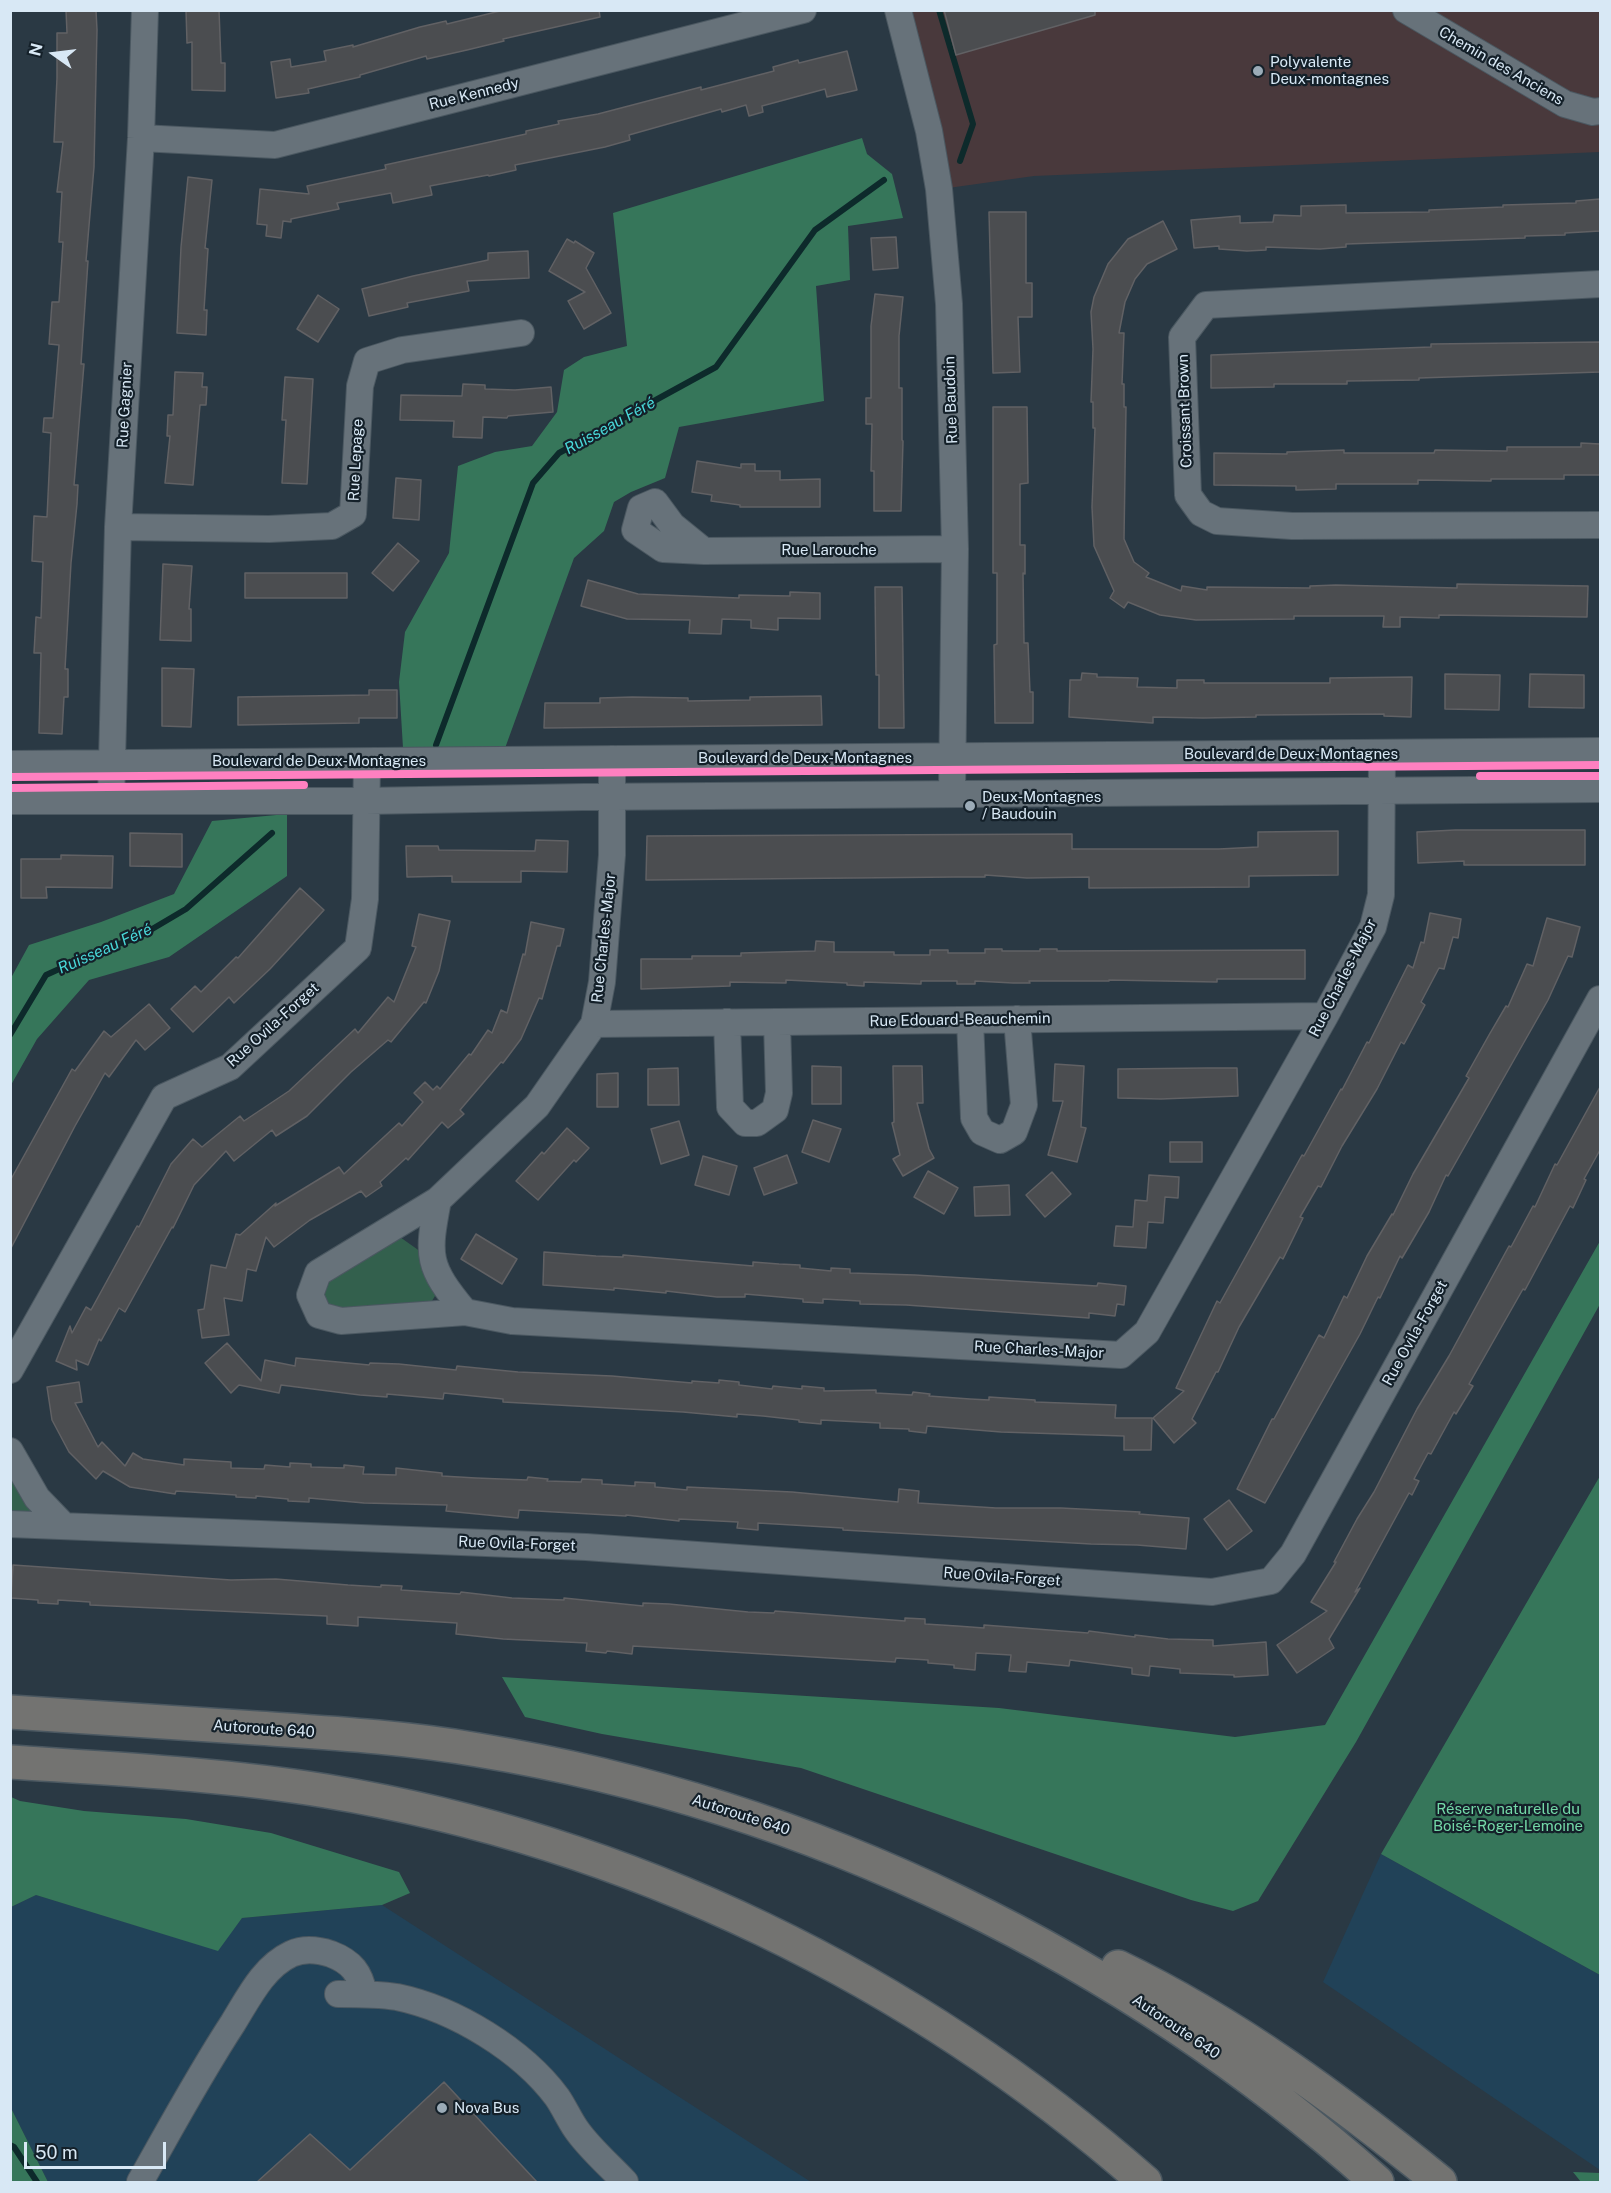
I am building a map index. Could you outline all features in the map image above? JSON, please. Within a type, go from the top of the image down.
[{"type":"highway","name":"Autoroute 640","points":[[10,1712],[378,1737],[440,1744],[530,1759],[657,1790],[760,1820],[858,1858],[961,1903],[1061,1954],[1121,1990],[1188,2018],[1263,2070],[1325,2137],[1377,2182]]},
{"type":"highway","points":[[10,1762],[182,1774],[328,1791],[398,1805],[511,1833],[620,1868],[729,1913],[807,1951],[918,2013],[1057,2109],[1145,2182]]},
{"type":"highway","points":[[1263,2070],[1337,2102],[1440,2182]]},
{"type":"street","name":"Rue Gagnier","points":[[111,800],[118,527],[141,138],[145,10]]},
{"type":"street","name":"Rue Baudoin","points":[[898,10],[929,131],[939,189],[948,304],[955,549],[952,794]]},
{"type":"street","name":"Chemin des Anciens","points":[[1406,10],[1565,104],[1593,112],[1600,111]]},
{"type":"street","name":"Rue Kennedy","points":[[141,138],[275,145],[800,11]]},
{"type":"street","name":"Croissant Brown","points":[[1600,284],[1206,305],[1182,337],[1188,495],[1201,513],[1217,521],[1292,526],[1600,525]]},
{"type":"street","name":"Rue Lepage","points":[[118,527],[269,529],[332,526],[353,514],[360,386],[367,361],[402,350],[521,333]]},
{"type":"street","name":"Rue Larouche","points":[[704,551],[955,549]]},
{"type":"street","name":"Boulevard de Deux-Montagnes","points":[[10,764],[1600,751]]},
{"type":"street","name":"Rue Charles-Major","points":[[612,759],[611,867],[602,982],[594,1024],[537,1106],[438,1200],[318,1273],[310,1295],[319,1315],[341,1321],[465,1312],[512,1321],[1121,1355],[1148,1332],[1373,927],[1381,895],[1382,753]]},
{"type":"street","name":"Rue Ovila-Forget","points":[[10,1370],[164,1097],[230,1067],[358,948],[365,899],[367,762]]},
{"type":"street","points":[[10,801],[366,801],[1600,789]]},
{"type":"street","name":"Rue Ovila-Forget","points":[[10,1524],[586,1547],[1212,1592],[1271,1581],[1293,1554],[1600,999]]},
{"type":"street","name":"Rue Edouard-Beauchemin","points":[[594,1024],[1325,1016]]},
{"type":"street","points":[[970,1020],[974,1118],[982,1132],[1000,1140],[1014,1132],[1024,1105],[1017,1019]]},
{"type":"street","points":[[727,1022],[730,1107],[745,1123],[757,1123],[775,1110],[779,1093],[777,1022]]},
{"type":"street","points":[[438,1200],[430,1241],[431,1259],[442,1285],[465,1312]]},
{"type":"street","points":[[10,1451],[37,1497],[63,1525]]},
{"type":"street","points":[[140,2182],[208,2062],[257,1984],[279,1961],[302,1950],[329,1953],[342,1959],[358,1973],[364,1994]]},
{"type":"street","points":[[338,1994],[364,1994],[399,1998],[418,2003],[462,2021],[501,2044],[516,2055],[556,2097],[577,2130],[625,2182]]},
{"type":"shaded area","name":"Polyvalente Deux-montagnes","points":[[899,11],[1600,11],[1600,152],[1034,176],[941,189]]},
{"type":"shaded area","points":[[1381,1854],[1600,1975],[1600,2170],[1323,1982]]},
{"type":"shaded area","points":[[36,1895],[217,1950],[242,1918],[382,1905],[811,2182],[48,2182],[11,2108],[11,1907]]},
{"type":"green space","points":[[862,138],[867,154],[892,174],[903,218],[848,226],[850,280],[816,286],[824,401],[679,427],[665,478],[631,492],[614,502],[604,531],[574,558],[504,751],[403,748],[399,682],[405,632],[449,553],[458,466],[495,452],[532,446],[557,412],[564,370],[584,357],[627,346],[613,213]]},
{"type":"green space","points":[[287,814],[287,876],[169,957],[89,980],[37,1039],[11,1085],[11,978],[29,945],[101,922],[174,894],[212,821]]},
{"type":"green space","points":[[390,1230],[431,1259],[442,1285],[423,1315],[319,1315],[318,1273]]},
{"type":"green space","points":[[1600,1241],[1600,1304],[1356,1742],[1258,1901],[1233,1911],[1191,1900],[801,1768],[602,1734],[525,1717],[502,1677],[999,1708],[1235,1737],[1325,1725]]},
{"type":"green space","points":[[10,1451],[37,1498],[29,1518],[11,1520]]},
{"type":"green space","name":"Réserve naturelle du Boisé-Roger-Lemoine","points":[[1600,1476],[1600,1975],[1381,1854]]},
{"type":"green space","points":[[11,1797],[20,1801],[84,1811],[186,1819],[271,1833],[399,1872],[410,1893],[382,1905],[242,1918],[218,1951],[36,1895],[11,1907]]},
{"type":"green space","points":[[11,2108],[48,2182],[11,2182]]},
{"type":"green space","points":[[1573,2172],[1600,2173],[1600,2182],[1581,2182]]},
{"type":"building","points":[[66,10],[96,10],[97,30],[94,167],[86,261],[88,261],[81,364],[84,364],[74,485],[78,485],[65,669],[68,669],[68,697],[64,697],[62,734],[39,733],[41,653],[34,653],[36,617],[41,618],[43,562],[32,561],[34,516],[47,517],[51,433],[43,432],[44,418],[53,418],[59,345],[49,344],[52,302],[59,302],[63,242],[59,242],[62,192],[57,192],[63,142],[54,142],[57,33],[67,33]]},
{"type":"building","points":[[186,10],[219,10],[221,63],[225,63],[225,91],[192,90],[192,42],[187,43]]},
{"type":"building","points":[[504,10],[599,10],[600,17],[427,59],[426,56],[360,75],[360,77],[308,89],[309,93],[276,98],[271,62],[290,59],[291,67],[326,61],[324,51],[353,45],[353,47],[420,27],[446,21],[447,24]]},
{"type":"building","points":[[944,10],[1095,10],[1095,15],[956,55]]},
{"type":"building","points":[[847,51],[857,90],[827,97],[825,89],[762,106],[763,112],[749,116],[746,105],[722,112],[721,109],[629,135],[630,140],[605,147],[515,165],[516,170],[430,186],[432,195],[393,203],[391,193],[337,203],[339,209],[291,219],[291,222],[283,221],[281,238],[266,236],[267,225],[257,224],[260,189],[309,194],[307,186],[386,169],[385,165],[526,134],[526,131],[559,124],[558,121],[598,114],[701,87],[701,90],[774,71],[773,67],[798,60],[799,63]]},
{"type":"building","points":[[188,177],[212,180],[205,248],[208,249],[204,310],[207,310],[206,335],[177,333],[181,247]]},
{"type":"building","points":[[1600,199],[1600,231],[1525,236],[1525,238],[1346,244],[1346,247],[1320,249],[1266,247],[1266,250],[1247,251],[1219,249],[1219,246],[1194,248],[1191,220],[1240,216],[1240,223],[1273,222],[1274,215],[1301,216],[1301,206],[1346,205],[1346,213],[1429,212],[1429,210],[1503,207],[1503,205],[1576,203],[1576,201]]},
{"type":"building","points":[[989,212],[1026,212],[1026,283],[1032,283],[1032,317],[1018,317],[1020,372],[993,373]]},
{"type":"building","points":[[1163,221],[1177,249],[1147,264],[1135,279],[1125,302],[1119,333],[1124,333],[1122,384],[1124,384],[1124,407],[1126,407],[1124,539],[1134,562],[1149,573],[1146,577],[1181,591],[1182,586],[1207,590],[1207,587],[1310,588],[1310,586],[1336,585],[1457,588],[1457,584],[1588,586],[1587,617],[1439,615],[1439,618],[1400,617],[1400,627],[1383,627],[1384,616],[1294,616],[1294,619],[1196,620],[1160,615],[1128,602],[1124,608],[1110,598],[1114,591],[1094,546],[1092,507],[1095,428],[1093,428],[1093,402],[1091,402],[1093,349],[1091,312],[1094,297],[1108,264],[1128,239]]},
{"type":"building","points":[[896,237],[898,268],[873,270],[871,238]]},
{"type":"building","points":[[567,239],[574,243],[575,241],[594,253],[586,268],[611,313],[584,329],[568,301],[585,292],[549,271]]},
{"type":"building","points":[[528,251],[529,278],[467,281],[469,291],[407,303],[408,307],[369,316],[362,289],[488,260],[488,253]]},
{"type":"building","points":[[875,294],[903,297],[899,336],[899,388],[902,388],[903,441],[901,511],[874,511],[874,471],[871,471],[872,424],[866,424],[866,398],[871,398],[871,326]]},
{"type":"building","points":[[318,295],[339,309],[318,342],[297,329]]},
{"type":"building","points":[[1600,342],[1600,372],[1211,388],[1211,355],[1431,347],[1431,344]]},
{"type":"building","points":[[175,372],[203,373],[202,387],[207,387],[206,405],[200,405],[193,485],[165,483],[170,436],[167,436],[168,415],[173,415]]},
{"type":"building","points":[[285,377],[313,379],[307,484],[282,483],[286,420],[282,420]]},
{"type":"building","points":[[463,384],[485,385],[485,389],[515,390],[551,387],[553,412],[508,416],[507,418],[483,417],[482,438],[453,437],[454,421],[400,420],[401,395],[462,396]]},
{"type":"building","points":[[993,407],[1027,407],[1028,483],[1020,484],[1020,545],[1025,545],[1024,643],[1028,643],[1030,692],[1033,692],[1033,723],[995,723],[994,645],[997,644],[997,573],[993,573]]},
{"type":"building","points":[[1581,443],[1600,444],[1600,475],[1564,475],[1564,479],[1418,480],[1418,484],[1336,484],[1336,489],[1296,490],[1296,486],[1214,485],[1214,453],[1287,454],[1287,452],[1344,450],[1344,453],[1434,453],[1435,450],[1507,451],[1507,447],[1581,447]]},
{"type":"building","points":[[697,461],[741,468],[741,464],[755,464],[755,471],[780,471],[780,480],[820,479],[820,507],[740,507],[740,505],[711,501],[712,495],[692,492]]},
{"type":"building","points":[[396,478],[421,480],[419,520],[393,518]]},
{"type":"building","points":[[398,543],[419,561],[393,591],[372,573]]},
{"type":"building","points":[[163,564],[192,566],[189,609],[191,609],[191,641],[160,640]]},
{"type":"building","points":[[245,573],[347,573],[347,598],[245,598]]},
{"type":"building","points":[[588,580],[638,594],[739,598],[739,595],[790,596],[790,592],[820,593],[820,619],[778,618],[778,630],[751,628],[751,620],[722,619],[721,634],[689,633],[690,620],[627,619],[581,606]]},
{"type":"building","points":[[875,587],[902,587],[904,728],[879,728]]},
{"type":"building","points":[[162,668],[194,669],[191,727],[162,726]]},
{"type":"building","points":[[1082,673],[1097,674],[1097,677],[1138,678],[1137,687],[1177,688],[1177,680],[1204,680],[1204,683],[1330,683],[1330,678],[1412,677],[1411,717],[1384,716],[1384,714],[1153,717],[1153,723],[1069,717],[1070,680],[1081,680]]},
{"type":"building","points":[[1445,674],[1500,675],[1499,710],[1445,709]]},
{"type":"building","points":[[1530,674],[1584,675],[1584,708],[1529,707]]},
{"type":"building","points":[[369,690],[397,690],[397,718],[359,718],[359,723],[238,725],[238,697],[369,695]]},
{"type":"building","points":[[821,696],[822,725],[544,728],[545,703],[600,703],[600,698],[632,697],[688,698],[688,701]]},
{"type":"building","points":[[1585,830],[1585,865],[1464,865],[1464,861],[1418,863],[1417,832]]},
{"type":"building","points":[[1338,831],[1338,875],[1249,876],[1249,887],[1089,888],[1089,877],[1027,878],[985,875],[985,877],[646,880],[647,836],[1072,834],[1072,849],[1219,849],[1258,847],[1258,832]]},
{"type":"building","points":[[130,833],[182,834],[182,867],[130,866]]},
{"type":"building","points":[[536,840],[568,841],[567,872],[521,871],[521,882],[452,882],[452,876],[407,877],[406,846],[438,846],[439,850],[535,851]]},
{"type":"building","points":[[61,855],[113,856],[112,888],[46,887],[47,898],[21,898],[21,859],[61,859]]},
{"type":"building","points":[[300,888],[324,910],[270,969],[234,1003],[229,997],[193,1032],[171,1009],[195,986],[201,992],[236,957],[238,958]]},
{"type":"building","points":[[1430,913],[1461,919],[1458,938],[1453,937],[1444,969],[1439,968],[1421,1002],[1425,1005],[1404,1044],[1401,1042],[1321,1187],[1318,1186],[1300,1217],[1303,1218],[1283,1259],[1280,1257],[1239,1327],[1192,1419],[1196,1423],[1174,1443],[1153,1418],[1184,1391],[1176,1388],[1217,1301],[1220,1303],[1302,1155],[1304,1156],[1342,1090],[1367,1042],[1369,1043],[1408,965],[1413,968],[1421,942],[1424,943]]},
{"type":"building","points":[[419,914],[450,921],[439,971],[426,1003],[424,1002],[391,1042],[388,1040],[351,1072],[307,1116],[276,1136],[272,1130],[234,1161],[226,1151],[194,1185],[173,1228],[125,1312],[119,1308],[101,1341],[99,1339],[88,1365],[76,1360],[77,1370],[56,1361],[70,1326],[72,1333],[86,1307],[91,1310],[137,1226],[139,1227],[171,1164],[193,1139],[202,1147],[240,1116],[244,1121],[289,1091],[355,1029],[358,1033],[388,997],[394,1002],[416,947],[412,946]]},
{"type":"building","points":[[1547,918],[1580,927],[1572,957],[1568,956],[1548,1000],[1448,1176],[1446,1175],[1429,1212],[1402,1258],[1400,1256],[1380,1298],[1378,1297],[1360,1334],[1265,1503],[1237,1489],[1272,1419],[1319,1335],[1324,1338],[1344,1296],[1347,1298],[1367,1256],[1393,1215],[1413,1174],[1469,1078],[1466,1076],[1506,1006],[1508,1007],[1527,964],[1533,966]]},
{"type":"building","points":[[531,922],[564,929],[542,999],[539,998],[521,1039],[503,1063],[501,1062],[460,1110],[464,1114],[448,1128],[442,1122],[408,1160],[406,1158],[380,1182],[382,1186],[366,1197],[361,1191],[310,1220],[274,1247],[266,1237],[256,1271],[247,1269],[242,1301],[224,1298],[229,1335],[202,1338],[198,1310],[204,1309],[211,1265],[226,1268],[236,1234],[240,1235],[276,1203],[275,1206],[339,1167],[344,1174],[399,1123],[402,1126],[423,1102],[414,1093],[425,1082],[433,1090],[437,1086],[440,1089],[469,1054],[471,1055],[488,1030],[492,1033],[501,1010],[507,1013],[523,954],[525,955]]},
{"type":"building","points":[[816,941],[834,942],[834,952],[894,952],[894,955],[930,955],[930,950],[948,950],[948,953],[985,953],[985,949],[1002,949],[1002,951],[1040,951],[1040,949],[1057,949],[1057,951],[1305,950],[1305,979],[1217,979],[1217,982],[1109,980],[1013,983],[975,981],[975,984],[957,984],[957,981],[921,981],[921,984],[864,982],[864,986],[786,980],[786,983],[730,982],[730,986],[641,989],[641,959],[692,959],[692,956],[741,956],[741,953],[815,951]]},
{"type":"building","points":[[149,1004],[170,1028],[145,1050],[136,1040],[109,1077],[105,1073],[10,1250],[10,1181],[72,1069],[75,1071],[104,1031],[111,1037]]},
{"type":"building","points":[[1055,1064],[1084,1066],[1081,1127],[1086,1128],[1077,1162],[1048,1155],[1063,1101],[1053,1101]]},
{"type":"building","points":[[812,1066],[841,1067],[841,1104],[812,1104]]},
{"type":"building","points":[[893,1066],[922,1066],[923,1103],[917,1103],[929,1149],[934,1158],[903,1176],[893,1159],[900,1155],[892,1123],[894,1122]]},
{"type":"building","points":[[678,1068],[679,1105],[648,1105],[648,1069]]},
{"type":"building","points":[[1237,1068],[1238,1096],[1118,1098],[1118,1069]]},
{"type":"building","points":[[618,1073],[618,1107],[597,1107],[597,1074]]},
{"type":"building","points":[[1600,1087],[1600,1150],[1584,1179],[1586,1180],[1573,1208],[1570,1206],[1525,1290],[1523,1289],[1469,1384],[1473,1386],[1456,1414],[1454,1412],[1431,1454],[1428,1453],[1414,1479],[1419,1481],[1412,1495],[1409,1493],[1355,1592],[1360,1588],[1329,1639],[1334,1648],[1297,1673],[1277,1645],[1327,1611],[1311,1602],[1336,1562],[1334,1562],[1417,1409],[1449,1356],[1509,1246],[1511,1247],[1533,1206],[1535,1207],[1555,1164],[1557,1165]]},
{"type":"building","points":[[813,1120],[841,1129],[829,1162],[802,1152]]},
{"type":"building","points":[[679,1121],[689,1155],[661,1164],[651,1129]]},
{"type":"building","points":[[567,1128],[589,1148],[576,1162],[574,1160],[538,1200],[516,1181]]},
{"type":"building","points":[[1170,1142],[1202,1142],[1202,1162],[1170,1162]]},
{"type":"building","points":[[787,1155],[797,1183],[764,1195],[754,1168]]},
{"type":"building","points":[[703,1156],[737,1166],[729,1195],[695,1185]]},
{"type":"building","points":[[928,1171],[958,1188],[944,1214],[914,1197]]},
{"type":"building","points":[[1052,1172],[1071,1194],[1045,1217],[1026,1195]]},
{"type":"building","points":[[1149,1175],[1179,1177],[1178,1198],[1165,1197],[1163,1223],[1148,1222],[1146,1248],[1114,1246],[1116,1226],[1133,1227],[1135,1200],[1147,1201]]},
{"type":"building","points":[[1009,1185],[1010,1215],[975,1216],[974,1187]]},
{"type":"building","points":[[476,1234],[517,1259],[502,1284],[461,1259]]},
{"type":"building","points":[[544,1252],[596,1256],[623,1257],[623,1255],[753,1266],[753,1262],[800,1265],[800,1268],[831,1271],[831,1268],[850,1269],[850,1273],[1126,1286],[1124,1305],[1117,1304],[1115,1316],[1089,1313],[1089,1318],[906,1305],[860,1304],[860,1301],[823,1299],[823,1303],[803,1302],[803,1299],[745,1294],[745,1297],[717,1297],[666,1291],[666,1293],[543,1285]]},
{"type":"building","points":[[227,1343],[261,1381],[265,1360],[295,1366],[296,1358],[369,1365],[370,1363],[399,1364],[456,1370],[457,1366],[692,1383],[692,1381],[719,1383],[719,1380],[772,1389],[773,1386],[802,1389],[802,1386],[824,1388],[824,1391],[876,1390],[876,1393],[912,1395],[913,1392],[930,1394],[929,1396],[970,1399],[989,1400],[989,1397],[1035,1400],[1035,1402],[1116,1405],[1115,1418],[1152,1418],[1151,1450],[1124,1450],[1124,1436],[1001,1432],[927,1426],[926,1433],[909,1431],[909,1429],[880,1428],[880,1423],[821,1420],[821,1424],[737,1414],[737,1417],[503,1402],[503,1399],[444,1393],[443,1399],[387,1394],[387,1397],[281,1385],[279,1393],[239,1385],[231,1393],[205,1363]]},
{"type":"building","points":[[79,1382],[82,1402],[75,1403],[98,1447],[102,1442],[125,1466],[133,1453],[143,1459],[184,1465],[184,1459],[231,1462],[231,1468],[264,1469],[265,1465],[290,1467],[290,1463],[311,1464],[311,1467],[344,1468],[344,1465],[364,1467],[363,1474],[396,1475],[396,1468],[442,1473],[442,1476],[527,1480],[528,1477],[548,1479],[547,1481],[581,1482],[582,1479],[602,1480],[602,1484],[635,1486],[635,1482],[655,1483],[655,1487],[687,1490],[687,1487],[792,1492],[898,1502],[899,1489],[919,1491],[918,1503],[996,1508],[1061,1508],[1140,1512],[1139,1514],[1189,1518],[1186,1549],[843,1530],[843,1528],[758,1523],[758,1530],[737,1528],[738,1522],[679,1519],[679,1521],[626,1515],[519,1510],[518,1518],[446,1511],[447,1505],[364,1503],[309,1498],[309,1502],[288,1501],[288,1499],[256,1496],[256,1498],[236,1497],[236,1495],[176,1491],[175,1494],[130,1487],[103,1471],[96,1479],[69,1452],[52,1420],[47,1387]]},
{"type":"building","points":[[1229,1500],[1252,1531],[1227,1550],[1204,1519]]},
{"type":"building","points":[[13,1565],[231,1580],[276,1579],[381,1587],[381,1585],[402,1586],[401,1590],[460,1594],[461,1592],[512,1598],[564,1600],[564,1598],[643,1606],[643,1603],[669,1604],[748,1612],[774,1613],[775,1611],[905,1621],[905,1618],[925,1619],[925,1624],[984,1628],[984,1625],[1088,1633],[1089,1631],[1135,1637],[1135,1635],[1168,1639],[1213,1640],[1213,1646],[1266,1642],[1268,1675],[1234,1677],[1234,1675],[1180,1673],[1180,1669],[1150,1666],[1149,1676],[1132,1674],[1132,1668],[1070,1660],[1069,1666],[1027,1662],[1026,1672],[1009,1671],[1011,1655],[976,1653],[975,1670],[954,1668],[954,1665],[928,1663],[928,1660],[896,1658],[895,1662],[633,1646],[632,1654],[607,1651],[606,1653],[586,1651],[587,1643],[456,1634],[457,1623],[358,1617],[358,1626],[327,1624],[327,1616],[90,1605],[90,1602],[58,1600],[58,1604],[38,1603],[38,1600],[11,1598]]},
{"type":"building","name":"Nova Bus","points":[[444,2082],[537,2182],[257,2182],[310,2134],[350,2170]]},
{"type":"waterway","name":"Ruisseau Féré","points":[[939,10],[973,124],[960,161]]},
{"type":"waterway","name":"Ruisseau Féré","points":[[436,745],[533,483],[559,453],[716,367],[815,230],[884,180]]},
{"type":"waterway","name":"Ruisseau Féré","points":[[10,1035],[46,975],[103,949],[137,938],[186,909],[272,833]]},
{"type":"waterway","name":"Ruisseau Féré","points":[[10,2145],[14,2147],[37,2182]]},
{"type":"cycle path","points":[[10,777],[1600,765]]},
{"type":"cycle path","points":[[1480,776],[1600,776]]},
{"type":"cycle path","points":[[10,788],[304,785]]},
{"type":"place","name":"Polyvalente Deux-montagnes","points":[[1258,71]]},
{"type":"place","name":"Deux-Montagnes / Baudouin","points":[[970,806]]},
{"type":"place","name":"Nova Bus","points":[[442,2108]]}]
